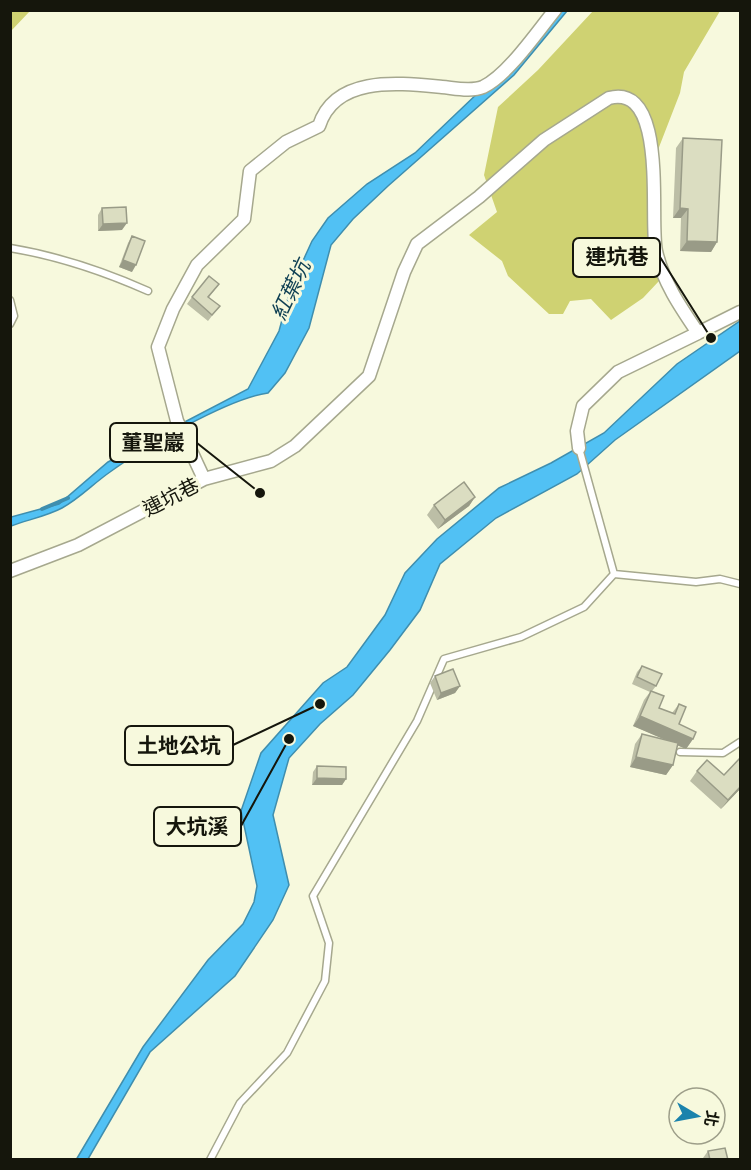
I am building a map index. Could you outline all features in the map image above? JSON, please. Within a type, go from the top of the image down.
[{"type":"street","points":[[204,479],[177,421],[158,347],[173,309],[197,265],[244,219],[250,171],[286,142],[319,126],[325,109],[339,96],[357,89],[372,85],[461,89],[482,87],[523,50],[555,10]]},
{"type":"street","name":"連坑巷","points":[[10,571],[78,545],[204,479],[271,461],[294,446],[369,376],[404,272],[417,244],[479,197],[544,140],[609,98],[618,96],[633,103],[647,120],[654,152],[653,224],[656,252],[676,301],[698,333]]},
{"type":"street","points":[[579,448],[577,431],[583,406],[618,372],[738,313]]},
{"type":"lane","points":[[10,248],[49,254],[116,277],[148,291]]},
{"type":"lane","points":[[10,300],[14,316],[10,324]]},
{"type":"lane","points":[[579,448],[614,574]]},
{"type":"lane","points":[[614,574],[696,582],[720,579],[741,584]]},
{"type":"lane","points":[[210,1160],[240,1103],[287,1053],[325,981],[329,943],[313,896],[417,721],[444,659],[521,637],[584,607],[614,574]]},
{"type":"lane","points":[[680,752],[723,753],[741,742]]},
{"type":"green space","points":[[10,11],[30,11],[11,31]]},
{"type":"green space","points":[[593,11],[720,11],[684,72],[680,93],[649,173],[652,254],[659,281],[643,298],[611,320],[591,299],[570,301],[563,314],[549,314],[508,276],[502,261],[469,235],[497,212],[484,175],[498,107],[538,70]]},
{"type":"water","points":[[554,11],[567,11],[514,75],[388,186],[353,219],[331,245],[309,328],[285,373],[268,393],[232,404],[187,425],[125,462],[62,508],[11,526],[11,517],[59,504],[108,462],[248,389],[279,331],[291,287],[312,241],[328,218],[367,184],[415,153],[481,90]]},
{"type":"water","points":[[740,321],[740,351],[615,440],[577,474],[496,518],[440,564],[420,610],[390,650],[353,695],[320,724],[289,758],[273,815],[289,885],[273,920],[235,976],[150,1052],[88,1159],[76,1160],[143,1047],[208,960],[243,924],[254,902],[257,886],[241,811],[261,753],[323,683],[347,667],[385,615],[405,573],[437,539],[499,488],[551,463],[604,433],[677,364]]},
{"type":"building","points":[[683,138],[722,140],[717,242],[687,241],[688,209],[680,208]]},
{"type":"building","points":[[126,207],[127,223],[103,224],[102,208]]},
{"type":"building","points":[[132,236],[145,241],[136,265],[123,260]]},
{"type":"building","points":[[209,276],[219,284],[208,297],[220,306],[212,315],[192,297]]},
{"type":"building","points":[[464,482],[475,497],[445,520],[434,505]]},
{"type":"building","points":[[642,666],[662,674],[656,686],[637,677]]},
{"type":"building","points":[[453,669],[460,686],[441,693],[435,676]]},
{"type":"building","points":[[651,691],[664,696],[659,708],[675,714],[679,704],[686,707],[679,724],[696,732],[693,739],[640,716]]},
{"type":"building","points":[[642,734],[678,743],[673,765],[636,757]]},
{"type":"building","points":[[741,757],[741,786],[728,800],[697,771],[707,760],[724,775]]},
{"type":"building","points":[[317,766],[346,767],[346,779],[317,778]]},
{"type":"building","points":[[725,1148],[728,1160],[710,1160],[708,1151]]},
{"type":"waterway","name":"紅葉坑","points":[[42,509],[68,498]]},
{"type":"place","name":"連坑巷","points":[[711,338]]},
{"type":"place","name":"董聖巖","points":[[260,493]]},
{"type":"place","name":"土地公坑","points":[[320,704]]},
{"type":"place","name":"大坑溪","points":[[289,739]]}]
